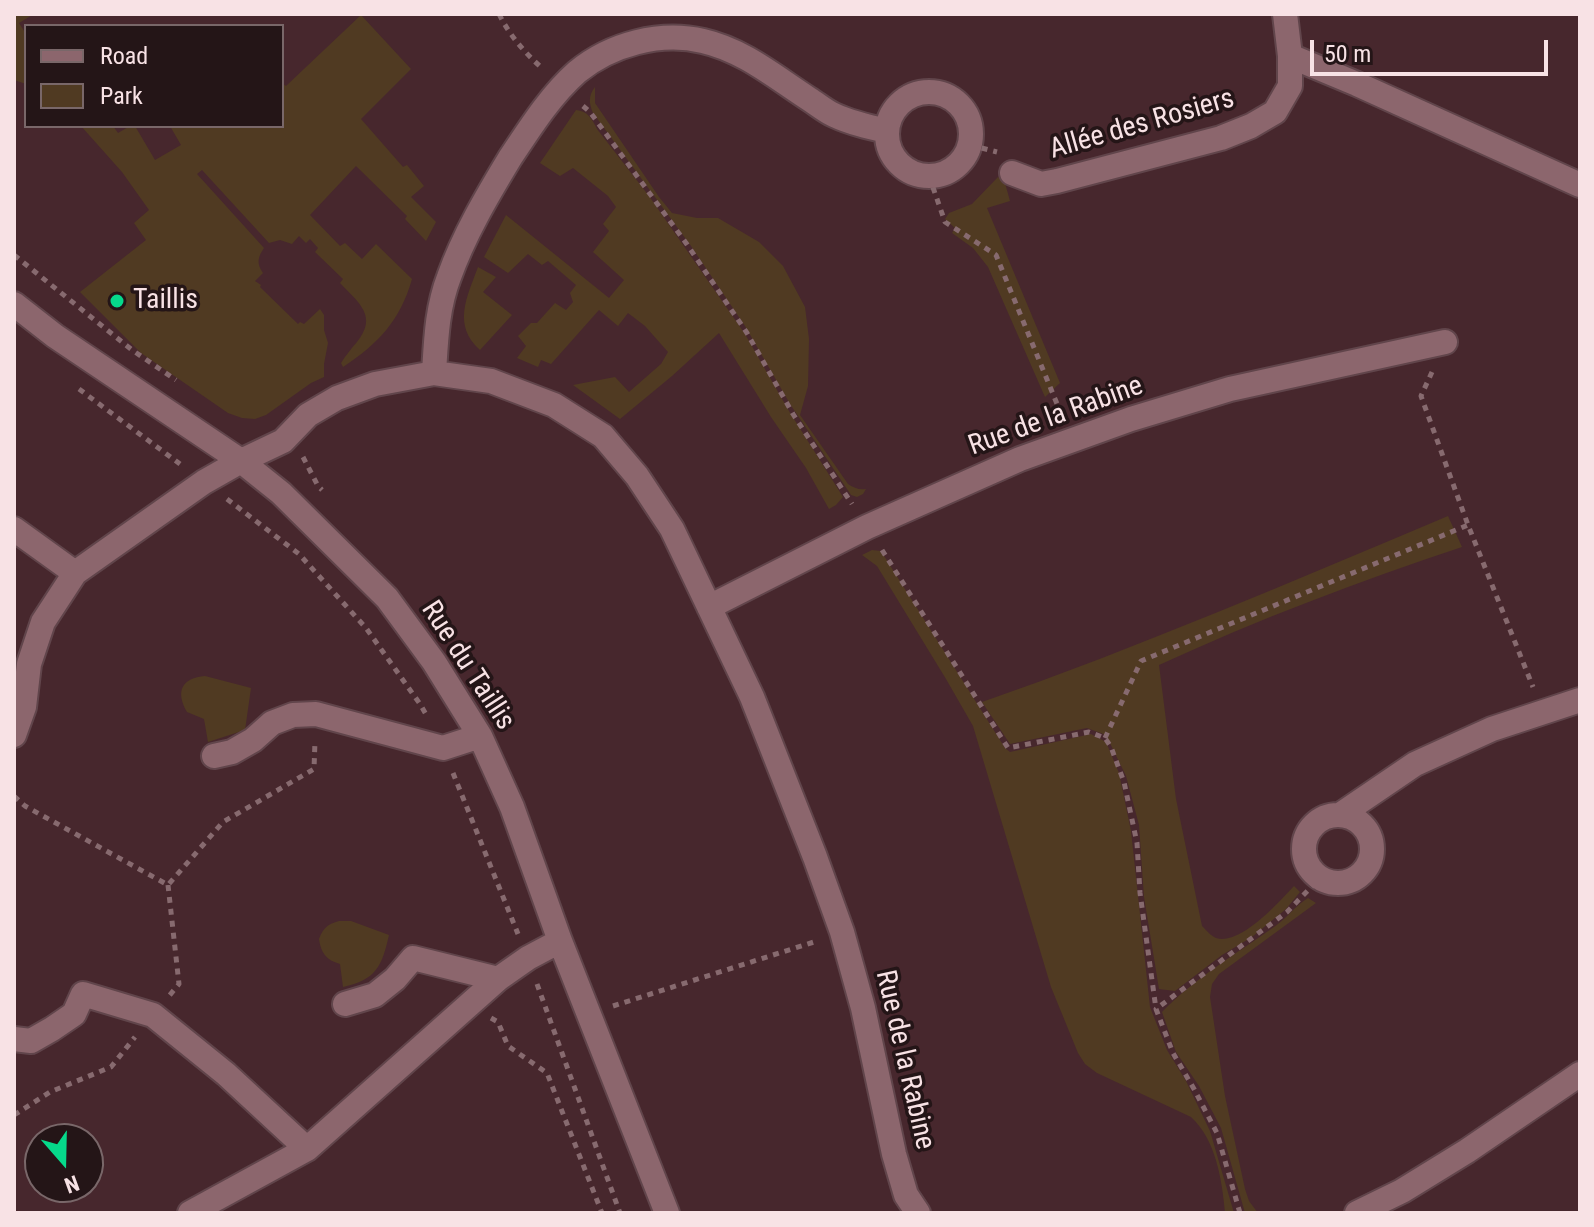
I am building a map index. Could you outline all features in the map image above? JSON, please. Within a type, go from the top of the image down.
[{"type":"street","name":"Allée des Rosiers","points":[[1012,173],[1041,184],[1057,181],[1221,138],[1251,126],[1275,112],[1290,86],[1285,14]]},
{"type":"street","points":[[434,373],[437,325],[448,278],[484,199],[534,121],[563,87],[578,72],[620,47],[647,39],[674,37],[702,40],[735,51],[832,114],[887,131]]},
{"type":"street","points":[[1290,56],[1580,185]]},
{"type":"street","points":[[922,92],[936,92],[950,96],[961,105],[972,131],[965,157],[955,168],[929,176],[903,168],[888,145],[887,131],[890,117],[908,97],[922,92]]},
{"type":"street","name":"Rue du Taillis","points":[[14,304],[55,336],[241,461],[281,493],[387,598],[434,662],[480,736],[512,807],[560,941],[667,1213]]},
{"type":"street","name":"Rue de la Rabine","points":[[709,607],[867,527],[1020,459],[1131,419],[1230,389],[1445,342]]},
{"type":"street","name":"Rue de la Rabine","points":[[75,573],[204,482],[283,441],[308,415],[337,398],[375,384],[434,373],[491,381],[554,405],[603,436],[637,476],[672,529],[752,697],[842,932],[863,1008],[894,1154],[906,1195],[918,1213]]},
{"type":"street","points":[[14,529],[75,573],[43,622],[29,664],[24,707],[14,735]]},
{"type":"street","points":[[1340,815],[1415,764],[1492,729],[1580,700]]},
{"type":"street","points":[[214,756],[232,752],[253,740],[272,723],[293,715],[316,714],[443,748],[480,736]]},
{"type":"street","points":[[1329,816],[1351,817],[1360,823],[1371,842],[1368,864],[1352,879],[1330,882],[1320,878],[1306,860],[1305,838],[1310,828],[1329,816]]},
{"type":"street","points":[[190,1213],[307,1149],[498,979],[560,941]]},
{"type":"street","points":[[345,1004],[375,995],[395,979],[413,958],[498,979]]},
{"type":"street","points":[[14,1039],[31,1041],[52,1029],[74,1014],[83,994],[153,1015],[226,1074],[307,1149]]},
{"type":"street","points":[[1357,1213],[1402,1191],[1467,1151],[1580,1074]]},
{"type":"path","points":[[499,14],[525,53],[590,112],[686,243],[747,333],[793,414],[1008,748],[1089,732],[1105,738],[1111,747],[1124,782],[1137,843],[1140,893],[1156,1009],[1173,1053],[1217,1133],[1240,1213]]},
{"type":"path","points":[[929,176],[945,222],[996,255],[1062,415],[1076,439]]},
{"type":"path","points":[[1445,342],[1421,396],[1542,712]]},
{"type":"path","points":[[1105,738],[1141,661],[1468,525]]},
{"type":"path","points":[[14,1115],[50,1092],[111,1067],[179,984],[168,885],[223,822],[314,769],[316,714]]},
{"type":"path","points":[[14,796],[25,806],[168,885]]},
{"type":"path","points":[[1156,1009],[1287,912],[1320,878]]},
{"type":"path","points":[[612,1007],[842,932]]},
{"type":"path","points":[[470,1004],[498,1022],[508,1046],[547,1073],[602,1213]]},
{"type":"green space","points":[[14,14],[34,14],[19,23],[24,31],[24,83],[14,80]]},
{"type":"green space","points":[[361,15],[411,69],[361,119],[424,186],[411,197],[436,222],[426,241],[405,219],[407,216],[356,166],[310,215],[340,246],[345,243],[362,259],[376,244],[412,279],[401,307],[386,330],[343,367],[341,363],[363,333],[366,317],[364,310],[340,283],[343,279],[315,252],[318,248],[310,239],[306,243],[299,236],[292,244],[280,240],[269,243],[202,170],[197,174],[264,248],[259,260],[263,273],[255,281],[260,287],[298,324],[304,324],[320,309],[324,315],[328,343],[324,377],[266,415],[255,419],[242,418],[228,413],[141,353],[80,292],[146,240],[134,223],[149,210],[122,172],[83,128],[114,128],[118,133],[127,128],[136,128],[155,160],[181,145],[171,128],[284,128],[284,84],[286,86]]},
{"type":"green space","points":[[595,87],[595,103],[672,213],[718,218],[759,242],[783,266],[805,307],[809,339],[808,386],[800,415],[848,484],[866,489],[863,494],[857,497],[851,495],[691,246],[593,113],[590,100]]},
{"type":"green space","points":[[576,110],[584,112],[591,119],[745,334],[843,497],[836,505],[829,509],[719,333],[620,419],[573,385],[615,377],[629,392],[661,364],[668,352],[645,326],[628,313],[618,326],[599,310],[551,364],[541,360],[538,367],[517,358],[526,346],[518,336],[531,323],[537,323],[555,303],[566,310],[573,302],[570,293],[576,285],[548,261],[542,265],[528,254],[508,273],[484,257],[506,215],[609,298],[624,280],[593,252],[609,231],[603,224],[616,207],[608,196],[573,168],[560,176],[540,163]]},
{"type":"green space","points":[[998,177],[1005,183],[1010,201],[987,208],[1060,383],[1045,397],[988,267],[973,248],[952,233],[955,228],[945,219],[949,213],[972,204]]},
{"type":"green space","points":[[478,267],[496,277],[483,292],[512,315],[480,350],[466,331],[464,321],[466,300]]},
{"type":"green space","points":[[1448,516],[1462,547],[1309,602],[1159,665],[1176,799],[1202,926],[1216,938],[1236,936],[1258,921],[1294,886],[1300,892],[1286,909],[1252,937],[1222,955],[1175,991],[1159,989],[1144,897],[1139,825],[1126,776],[1106,735],[1087,728],[1010,744],[982,702],[1158,636]]},
{"type":"green space","points":[[872,550],[881,551],[1005,748],[1010,752],[1091,734],[1106,742],[1119,773],[1131,831],[1150,1007],[1167,1050],[1210,1131],[1234,1213],[1225,1213],[1220,1174],[1200,1126],[1191,1117],[1097,1073],[1085,1064],[1078,1053],[1051,987],[973,726],[877,566],[862,555]]},
{"type":"green space","points":[[205,676],[251,688],[245,730],[208,742],[204,719],[187,712],[181,692],[186,683]]},
{"type":"green space","points":[[1308,898],[1316,903],[1219,974],[1212,984],[1210,997],[1225,1096],[1245,1189],[1258,1213],[1245,1213],[1221,1128],[1199,1086],[1176,1052],[1162,1012],[1202,977],[1278,924]]},
{"type":"green space","points":[[339,921],[351,921],[389,935],[376,970],[363,980],[343,987],[340,964],[325,955],[319,939],[326,927]]},
{"type":"place","name":"Taillis","points":[[117,301]]}]
